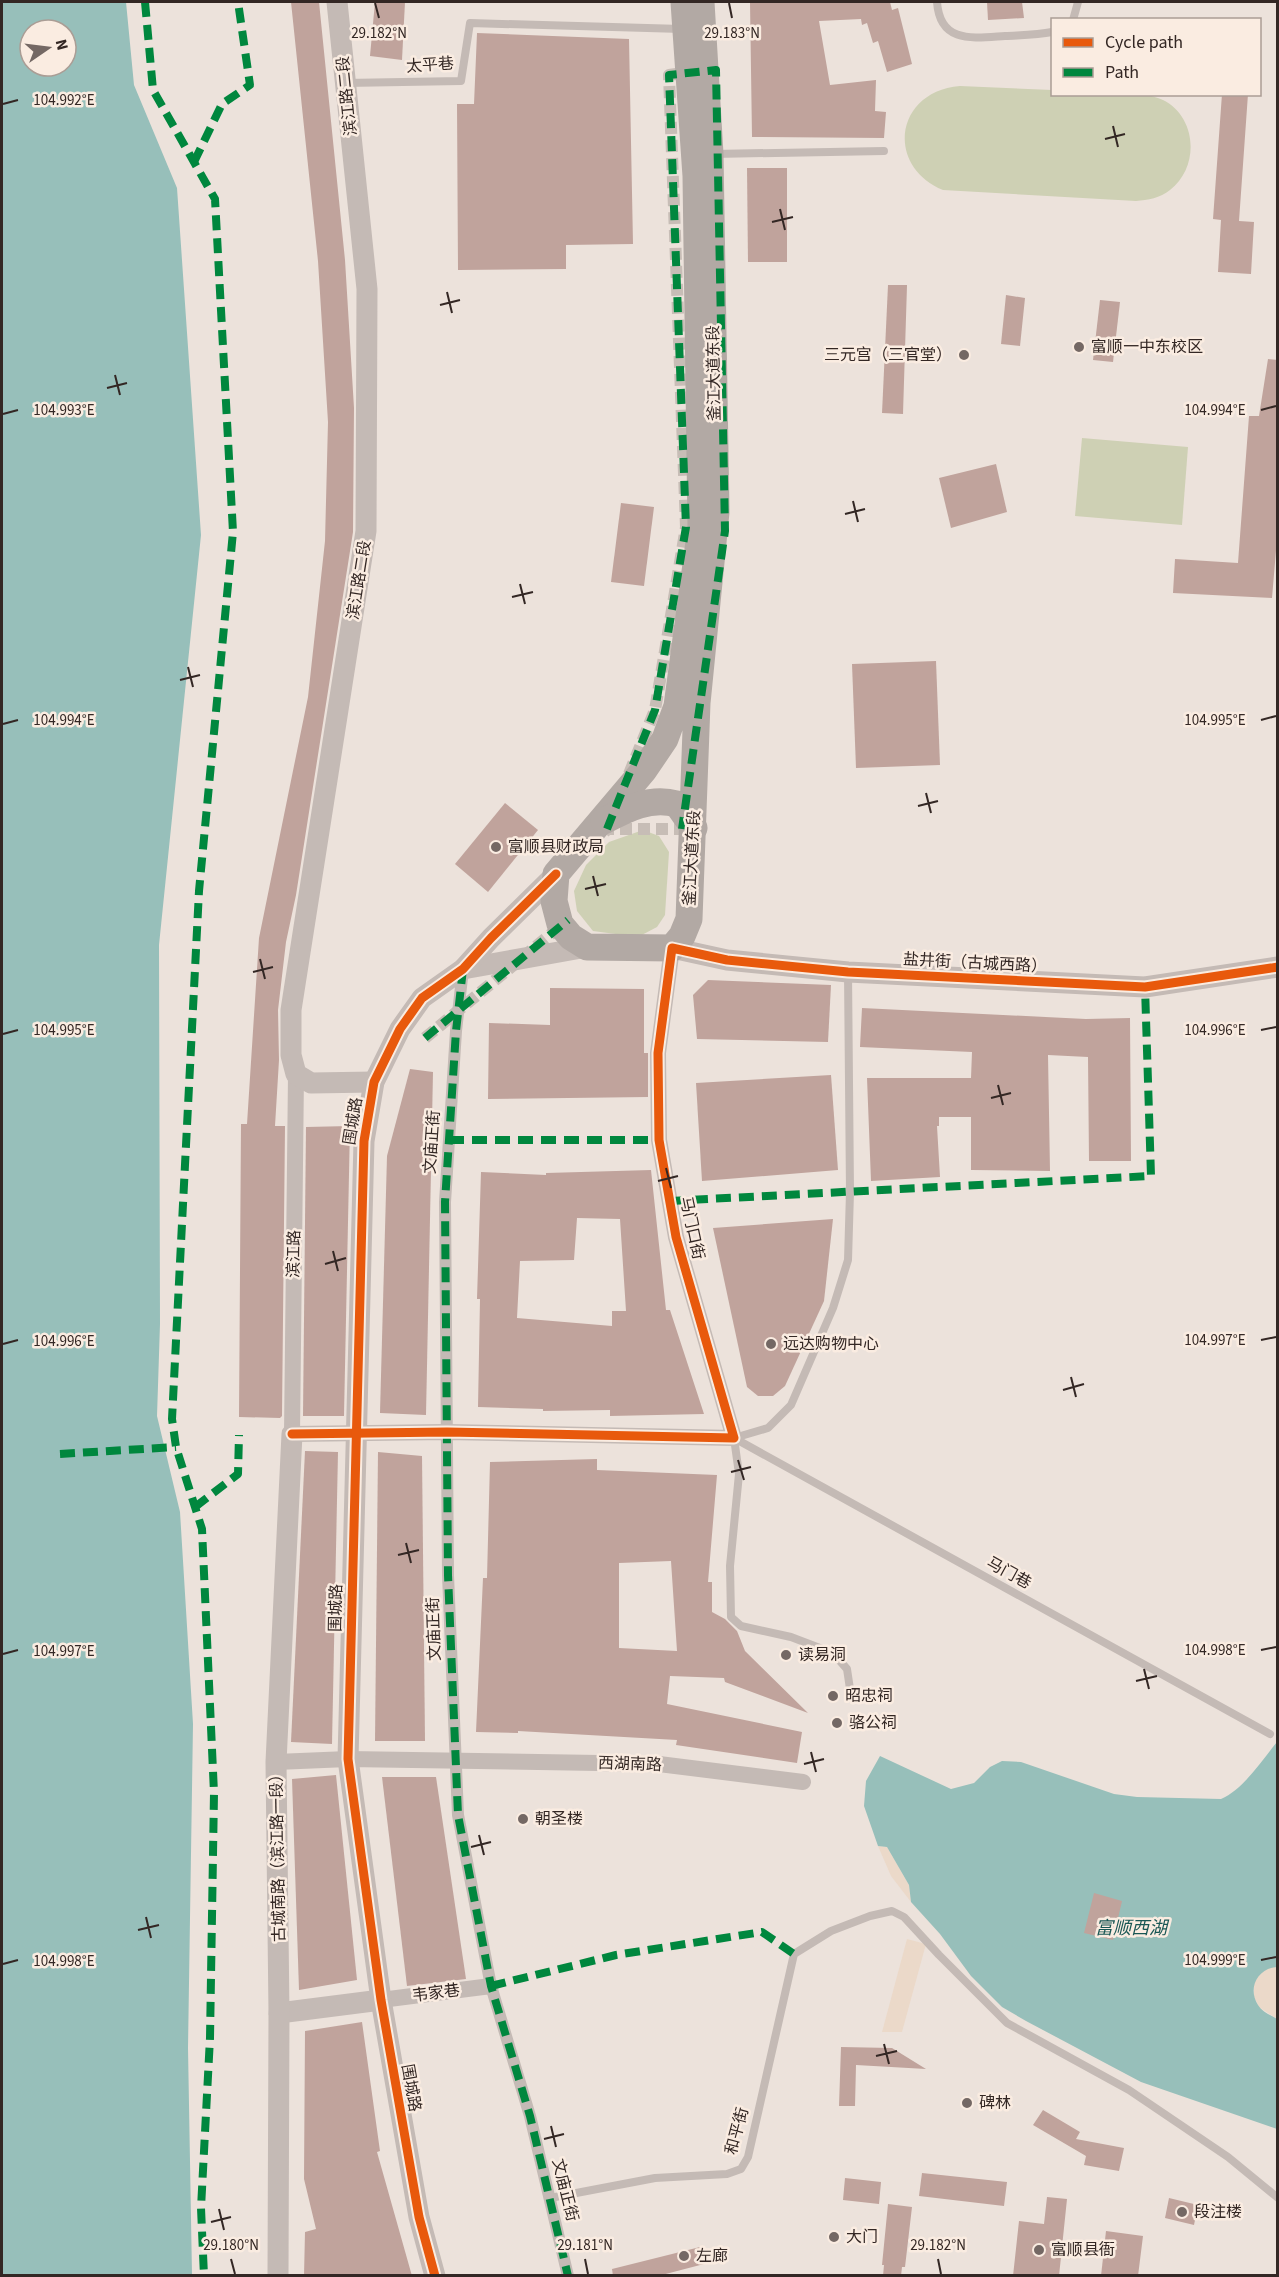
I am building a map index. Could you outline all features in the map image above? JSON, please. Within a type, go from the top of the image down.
[{"type":"main road","name":"釜江大道东段","points":[[556,874],[644,770],[665,738],[677,706],[701,528],[696,176],[684,2]]},
{"type":"main road","name":"釜江大道东段","points":[[672,948],[682,936],[689,919],[698,703],[716,512],[710,154],[701,2]]},
{"type":"main road","points":[[597,824],[645,803],[663,800],[677,804],[694,828]]},
{"type":"main road","points":[[556,874],[554,901],[560,924],[571,938],[587,947],[672,948]]},
{"type":"street","name":"滨江路二段","points":[[296,1074],[291,1055],[291,1010],[366,531],[367,289],[337,2]]},
{"type":"street","points":[[463,969],[556,874]]},
{"type":"street","points":[[463,969],[587,947]]},
{"type":"street","name":"盐井街（古城西路）","points":[[672,948],[727,960],[849,972],[1145,987],[1278,967]]},
{"type":"street","name":"马门口街","points":[[672,948],[658,1053],[659,1140],[676,1237],[734,1438]]},
{"type":"street","name":"围城路","points":[[435,2276],[419,2217],[381,2000],[348,1759],[364,1141],[374,1082],[400,1029],[422,998],[463,969]]},
{"type":"street","name":"文庙正街","points":[[463,969],[456,1031],[445,1202],[448,1575],[458,1815],[491,1986],[530,2116],[568,2276]]},
{"type":"street","points":[[296,1074],[311,1083],[374,1082]]},
{"type":"street","name":"滨江路","points":[[292,1434],[296,1074]]},
{"type":"street","points":[[292,1434],[447,1432],[734,1438]]},
{"type":"street","name":"古城南路（滨江路一段）","points":[[278,2276],[279,2013],[276,1762],[292,1434]]},
{"type":"street","name":"西湖南路","points":[[276,1762],[348,1759],[659,1764],[803,1782]]},
{"type":"street","name":"韦家巷","points":[[381,2000],[491,1986]]},
{"type":"street","points":[[279,2013],[381,2000]]},
{"type":"lane","points":[[937,2],[940,19],[947,28],[965,38],[1051,32]]},
{"type":"lane","points":[[1073,18],[1078,2]]},
{"type":"lane","name":"太平巷","points":[[345,83],[461,81],[470,23],[686,29]]},
{"type":"lane","points":[[710,154],[884,151]]},
{"type":"lane","points":[[734,1438],[768,1428],[791,1405],[833,1308],[848,1260],[849,972]]},
{"type":"lane","name":"马门口街","points":[[734,1438],[739,1474],[730,1566],[731,1617],[741,1626],[791,1637],[833,1653],[847,1669],[850,1689]]},
{"type":"lane","name":"马门巷","points":[[734,1438],[1270,1734]]},
{"type":"lane","name":"和平街","points":[[550,2198],[655,2178],[727,2174],[741,2169],[748,2157],[794,1954],[831,1931],[870,1916],[892,1911],[904,1917],[1007,2023],[1129,2090],[1228,2157],[1278,2198]]},
{"type":"green space","points":[[960,86],[1051,90],[1051,96],[1153,97],[1163,100],[1183,118],[1188,130],[1190,156],[1180,180],[1170,190],[1154,198],[1136,201],[943,190],[924,179],[912,164],[906,147],[905,131],[911,115],[922,101],[938,91]]},
{"type":"green space","points":[[1082,438],[1188,447],[1182,525],[1075,516]]},
{"type":"green space","points":[[643,830],[659,836],[669,852],[665,915],[657,927],[638,937],[593,931],[577,911],[574,891],[586,865],[609,842]]},
{"type":"shaded area","points":[[878,1846],[887,1847],[909,1885],[911,1902],[891,1876]]},
{"type":"shaded area","points":[[907,1939],[926,1944],[902,2032],[882,2032]]},
{"type":"shaded area","points":[[1270,1967],[1277,1967],[1277,2019],[1259,2007],[1254,1997],[1254,1983],[1260,1973]]},
{"type":"water","points":[[2,2],[126,2],[134,85],[177,188],[201,535],[159,945],[160,1324],[157,1416],[180,1512],[193,1724],[188,2048],[192,2275],[2,2275]]},
{"type":"water","name":"富顺西湖","points":[[1277,1742],[1277,1967],[1270,1968],[1260,1975],[1256,1980],[1254,1992],[1260,2007],[1277,2019],[1277,2129],[1141,2082],[1002,2007],[971,1976],[940,1934],[911,1902],[909,1885],[887,1847],[878,1846],[864,1806],[866,1781],[880,1756],[951,1789],[974,1783],[990,1767],[1002,1761],[1021,1762],[1114,1794],[1137,1797],[1221,1799],[1245,1782]]},
{"type":"building","points":[[291,2],[319,2],[345,260],[354,408],[353,532],[296,895],[286,942],[278,1010],[279,1060],[275,1126],[285,1126],[282,1416],[280,1418],[239,1417],[241,1124],[247,1124],[259,938],[308,697],[325,541],[328,422],[318,261]]},
{"type":"building","points":[[375,2],[405,2],[402,60],[370,56]]},
{"type":"building","points":[[750,2],[890,2],[892,10],[898,8],[912,64],[887,72],[878,41],[873,43],[867,23],[862,25],[861,19],[819,21],[830,85],[876,80],[875,111],[886,112],[884,138],[752,137]]},
{"type":"building","points":[[987,2],[1022,2],[1024,18],[988,20]]},
{"type":"building","points":[[477,33],[629,39],[633,244],[566,245],[566,269],[458,270],[457,104],[474,104]]},
{"type":"building","points":[[1222,96],[1248,96],[1239,221],[1254,222],[1251,274],[1218,272],[1221,220],[1213,219]]},
{"type":"building","points":[[747,168],[787,168],[787,262],[748,262]]},
{"type":"building","points":[[888,285],[907,285],[903,414],[882,413]]},
{"type":"building","points":[[1006,295],[1025,298],[1020,346],[1001,344]]},
{"type":"building","points":[[1100,300],[1120,302],[1113,362],[1093,360]]},
{"type":"building","points":[[1268,359],[1278,360],[1278,527],[1272,598],[1173,593],[1175,559],[1238,563],[1249,416],[1259,416]]},
{"type":"building","points":[[996,464],[1007,512],[951,528],[939,478]]},
{"type":"building","points":[[621,503],[654,507],[644,586],[611,582]]},
{"type":"building","points":[[936,661],[940,765],[856,768],[852,664]]},
{"type":"building","name":"富顺县财政局","points":[[505,803],[538,830],[488,892],[455,864]]},
{"type":"building","points":[[708,980],[831,985],[828,1042],[697,1039],[693,995]]},
{"type":"building","points":[[550,988],[644,989],[644,1053],[648,1053],[648,1097],[488,1099],[489,1023],[550,1025]]},
{"type":"building","points":[[862,1008],[1086,1019],[1130,1018],[1131,1161],[1089,1161],[1088,1057],[1048,1055],[1050,1171],[971,1170],[971,1117],[939,1117],[939,1126],[937,1126],[940,1177],[871,1181],[867,1078],[971,1078],[972,1052],[860,1047]]},
{"type":"building","points":[[410,1069],[433,1072],[426,1415],[380,1413],[387,1156]]},
{"type":"building","points":[[831,1075],[838,1170],[702,1181],[696,1083]]},
{"type":"building","points":[[350,1126],[344,1416],[303,1416],[306,1127]]},
{"type":"building","points":[[651,1170],[666,1310],[670,1310],[704,1414],[610,1416],[610,1410],[543,1411],[543,1409],[478,1407],[480,1299],[477,1299],[481,1172],[546,1175],[546,1173]],"holes":[[[577,1218],[620,1219],[626,1311],[612,1311],[612,1326],[517,1318],[520,1261],[574,1260]]]},
{"type":"building","name":"远达购物中心","points":[[833,1219],[824,1301],[785,1386],[773,1396],[758,1396],[747,1387],[713,1228]]},
{"type":"building","points":[[305,1451],[338,1452],[332,1744],[291,1742]]},
{"type":"building","points":[[378,1452],[422,1456],[425,1741],[375,1741]]},
{"type":"building","points":[[597,1459],[597,1470],[717,1475],[708,1582],[712,1582],[712,1612],[725,1619],[737,1631],[745,1651],[808,1713],[725,1682],[724,1678],[670,1676],[667,1704],[802,1732],[797,1763],[676,1745],[677,1740],[518,1731],[518,1733],[476,1732],[483,1578],[487,1578],[490,1462]],"holes":[[[671,1561],[677,1651],[619,1648],[619,1563]]]},
{"type":"building","points":[[336,1775],[357,1980],[299,1990],[292,1779]]},
{"type":"building","points":[[382,1777],[436,1777],[466,1979],[407,1986]]},
{"type":"building","points":[[1094,1893],[1122,1901],[1113,1940],[1084,1933]]},
{"type":"building","points":[[362,2022],[380,2151],[377,2152],[412,2276],[304,2276],[305,2232],[316,2229],[304,2179],[305,2031]]},
{"type":"building","points":[[841,2047],[892,2048],[926,2069],[856,2065],[855,2106],[839,2106]]},
{"type":"building","points":[[1043,2110],[1080,2132],[1076,2139],[1124,2148],[1119,2171],[1084,2165],[1086,2156],[1033,2125]]},
{"type":"building","points":[[922,2173],[1007,2182],[1004,2206],[919,2196]]},
{"type":"building","points":[[845,2178],[881,2182],[879,2204],[843,2200]]},
{"type":"building","name":"富顺县衙","points":[[1047,2197],[1067,2199],[1059,2276],[1013,2276],[1019,2221],[1044,2224]]},
{"type":"building","name":"段注楼","points":[[1169,2198],[1198,2205],[1194,2225],[1165,2218]]},
{"type":"building","points":[[888,2204],[912,2207],[905,2267],[902,2267],[901,2276],[883,2276]]},
{"type":"building","points":[[1106,2231],[1143,2236],[1138,2276],[1101,2276]]},
{"type":"building","name":"左廊","points":[[700,2247],[704,2264],[658,2276],[613,2276],[612,2269]]},
{"type":"tunnel","points":[[629,774],[655,710],[686,527],[669,75],[691,72]]},
{"type":"tunnel","points":[[604,833],[607,829],[682,829]]},
{"type":"tunnel","points":[[425,1038],[562,925]]},
{"type":"marked path","points":[[145,2],[153,90],[215,199],[233,532],[199,891],[172,1419],[176,1447],[202,1529],[214,1793],[210,2038],[201,2208],[204,2276]]},
{"type":"marked path","points":[[194,162],[222,104],[250,85],[238,2]]},
{"type":"marked path","points":[[607,829],[655,710],[686,527],[669,75],[716,70],[725,531],[682,829]]},
{"type":"marked path","points":[[425,1038],[568,920]]},
{"type":"marked path","points":[[463,969],[456,1031],[445,1202],[448,1575],[458,1815],[491,1986],[530,2116],[568,2276]]},
{"type":"marked path","points":[[670,1201],[1151,1176],[1145,987]]},
{"type":"marked path","points":[[449,1140],[659,1140]]},
{"type":"marked path","points":[[195,1507],[238,1474],[239,1435]]},
{"type":"marked path","points":[[60,1454],[176,1447]]},
{"type":"marked path","points":[[491,1986],[616,1955],[762,1932],[794,1954]]},
{"type":"cycle path","points":[[435,2276],[419,2217],[381,2000],[348,1759],[364,1141],[374,1082],[400,1029],[422,998],[463,969],[556,874]]},
{"type":"cycle path","points":[[292,1434],[447,1432],[734,1438],[676,1237],[659,1140],[658,1053],[672,948],[727,960],[848,972],[1145,987],[1278,967]]},
{"type":"place","name":"富顺一中东校区","points":[[1079,347]]},
{"type":"place","name":"三元宫（三官堂）","points":[[964,355]]},
{"type":"place","name":"富顺县财政局","points":[[496,847]]},
{"type":"place","name":"远达购物中心","points":[[771,1344]]},
{"type":"place","name":"读易洞","points":[[786,1655]]},
{"type":"place","name":"昭忠祠","points":[[833,1696]]},
{"type":"place","name":"骆公祠","points":[[837,1723]]},
{"type":"place","name":"朝圣楼","points":[[523,1819]]},
{"type":"place","name":"碑林","points":[[967,2103]]},
{"type":"place","name":"段注楼","points":[[1182,2212]]},
{"type":"place","name":"大门","points":[[834,2237]]},
{"type":"place","name":"富顺县衙","points":[[1039,2250]]},
{"type":"place","name":"左廊","points":[[684,2256]]}]
